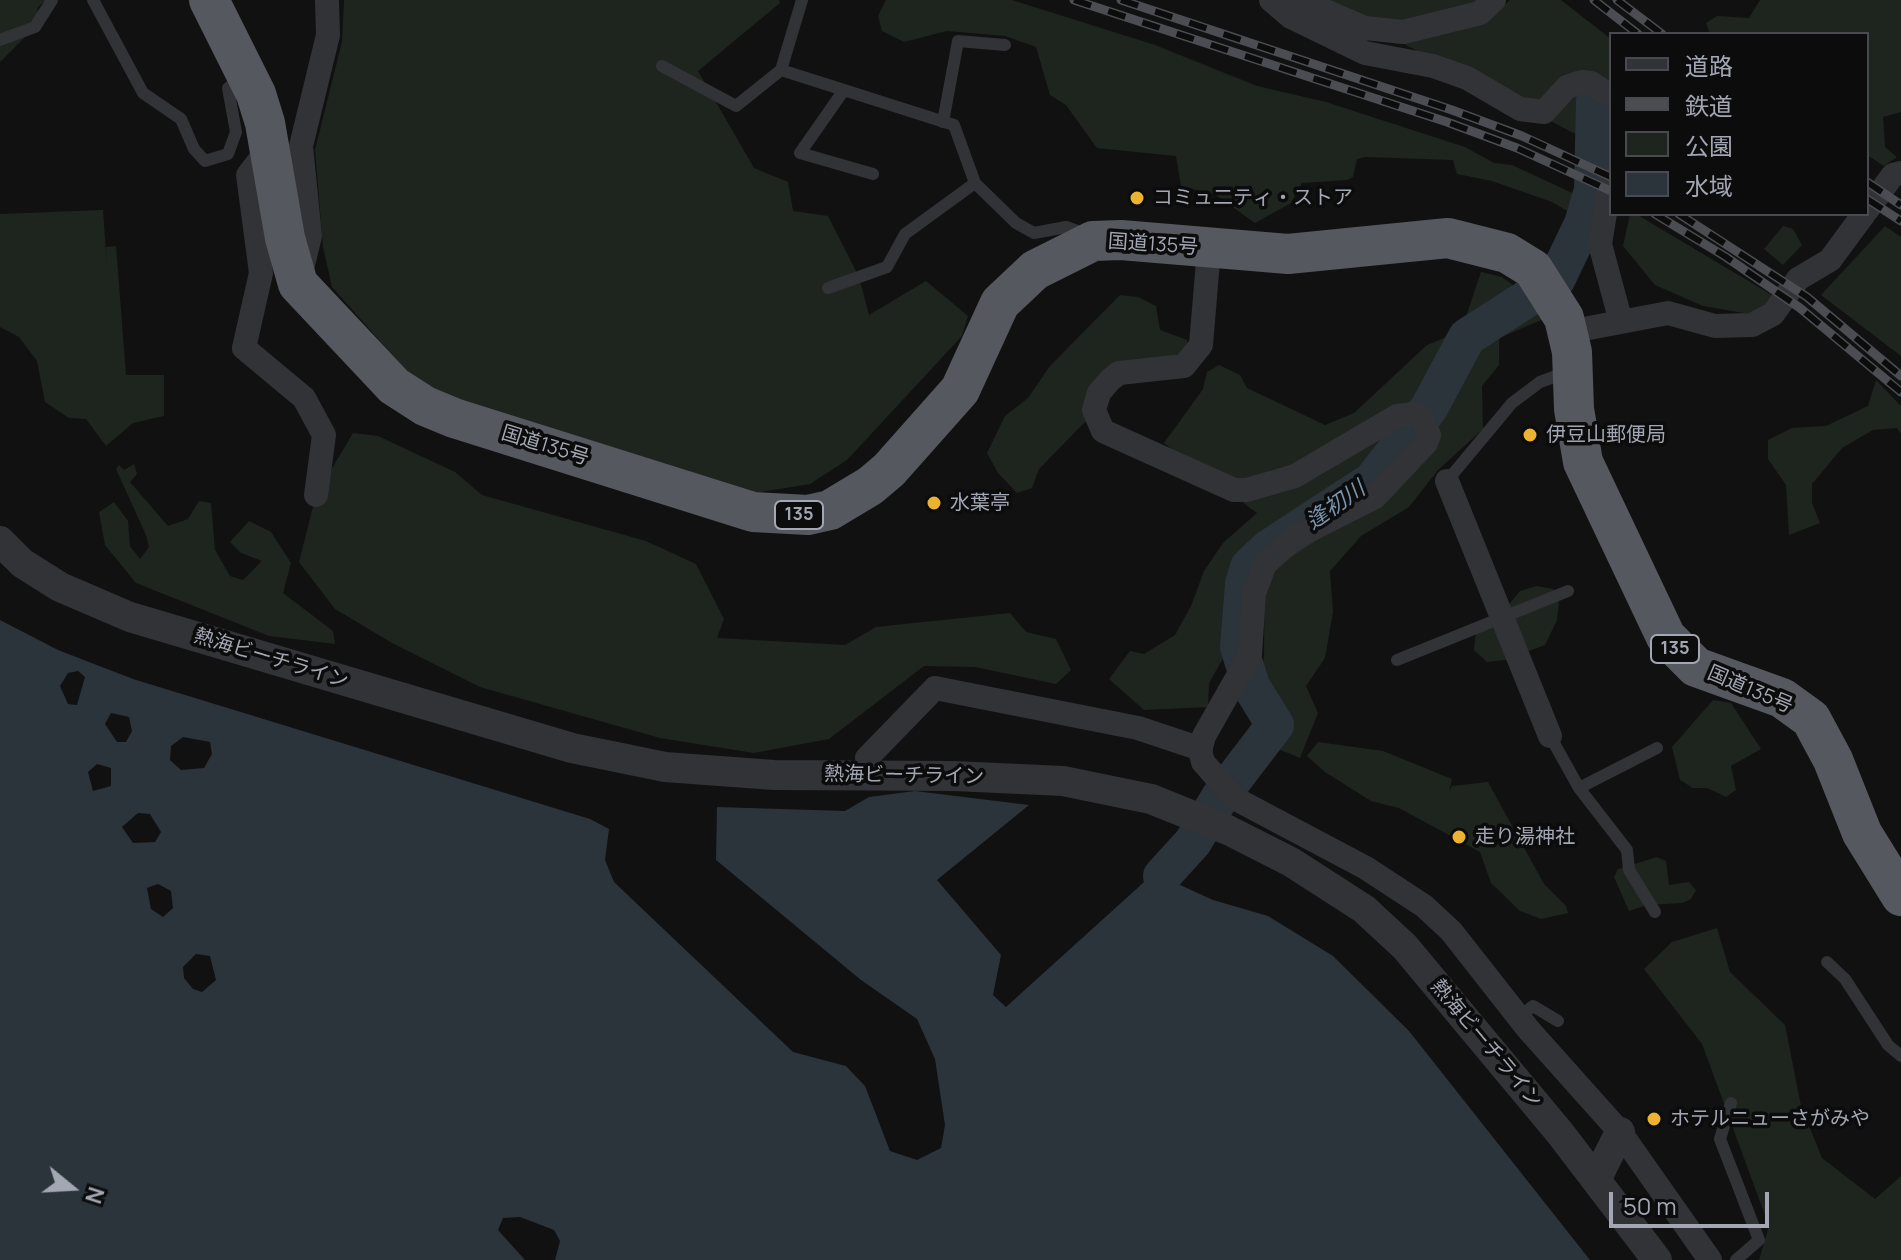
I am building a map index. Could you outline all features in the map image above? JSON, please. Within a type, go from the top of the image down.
[{"type":"highway","name":"国道135号","points":[[209,0],[256,94],[285,238],[298,284],[394,386],[425,406],[753,512],[808,515],[830,510],[848,501],[889,470],[960,390],[1000,303],[1035,270],[1093,241],[1121,240],[1288,254],[1448,238],[1507,253],[1533,269],[1569,340],[1574,409],[1583,462],[1666,637],[1696,667],[1782,698],[1811,719],[1833,760],[1862,833],[1901,896]]},
{"type":"street","points":[[298,284],[310,236],[301,146],[328,35],[327,0]]},
{"type":"street","points":[[1271,0],[1291,17],[1365,53],[1433,66],[1486,87],[1520,109],[1544,112],[1567,87],[1582,82],[1591,83],[1609,95]]},
{"type":"street","points":[[1287,0],[1309,4],[1365,28],[1403,32],[1480,13],[1494,0]]},
{"type":"street","points":[[269,148],[248,175],[261,273],[244,348],[304,398],[324,435],[316,495]]},
{"type":"street","points":[[1869,208],[1893,175],[1901,173]]},
{"type":"street","points":[[1609,188],[1600,244],[1621,322]]},
{"type":"street","points":[[1569,340],[1621,322],[1668,313],[1715,326],[1752,325],[1773,314],[1798,279],[1830,260],[1863,216]]},
{"type":"street","points":[[1209,249],[1201,345],[1184,366],[1119,373],[1110,380],[1099,393],[1094,410],[1096,421],[1103,431],[1234,490],[1247,490],[1295,476],[1397,416],[1414,414],[1422,418],[1429,435],[1426,443],[1375,497],[1294,538],[1265,564],[1254,593],[1250,655],[1204,736],[1201,749],[1208,772],[1234,798],[1366,868],[1424,906],[1451,931],[1519,1017],[1620,1132],[1710,1260]]},
{"type":"street","points":[[1447,481],[1550,736]]},
{"type":"street","name":"熱海ビーチライン","points":[[0,541],[22,563],[60,587],[130,617],[558,744],[665,767],[774,775],[954,776],[1063,781],[1111,788],[1228,830],[1291,862],[1364,909],[1395,938],[1596,1180],[1657,1260]]},
{"type":"street","points":[[867,758],[935,688],[1138,728],[1201,749]]},
{"type":"street","points":[[1596,1180],[1620,1132]]},
{"type":"lane","points":[[0,40],[35,27],[52,0]]},
{"type":"lane","points":[[93,0],[100,7],[113,41],[143,93],[181,119],[194,149],[205,161],[228,154],[236,132],[228,88],[246,74]]},
{"type":"lane","points":[[662,66],[736,106],[781,70],[802,0]]},
{"type":"lane","points":[[943,122],[958,41],[1005,45]]},
{"type":"lane","points":[[781,70],[954,125],[975,183],[1024,229],[1034,233],[1076,228],[1089,234],[1093,241]]},
{"type":"lane","points":[[844,90],[800,153],[873,174]]},
{"type":"lane","points":[[828,288],[887,267],[905,234],[975,183]]},
{"type":"lane","points":[[1447,481],[1512,403],[1540,382],[1569,340]]},
{"type":"lane","points":[[1397,660],[1568,591]]},
{"type":"lane","points":[[1550,736],[1579,788],[1627,850],[1629,870],[1655,912]]},
{"type":"lane","points":[[1579,788],[1657,748]]},
{"type":"lane","points":[[1827,962],[1845,979],[1888,1045],[1901,1056]]},
{"type":"lane","points":[[1519,1017],[1533,1006],[1558,1021]]},
{"type":"lane","points":[[1731,1103],[1720,1139],[1759,1240],[1736,1260]]},
{"type":"green space","points":[[0,0],[46,0],[38,7],[35,27],[0,62]]},
{"type":"green space","points":[[344,0],[779,0],[780,3],[698,71],[754,168],[788,182],[793,211],[828,216],[859,277],[869,315],[926,281],[968,316],[962,336],[847,460],[810,484],[748,494],[426,393],[332,287],[323,247],[315,150],[342,42]]},
{"type":"green space","points":[[886,0],[1012,0],[1155,45],[1257,86],[1326,102],[1465,147],[1494,163],[1512,165],[1583,198],[1583,212],[1576,216],[1552,202],[1492,181],[1457,174],[1453,160],[1365,157],[1357,159],[1353,177],[1302,183],[1291,203],[1255,223],[1216,195],[1181,186],[1176,156],[1097,148],[1066,105],[1050,95],[1036,47],[1005,36],[947,31],[904,42],[882,31],[878,16]]},
{"type":"green space","points":[[1320,0],[1481,0],[1431,23],[1367,22]]},
{"type":"green space","points":[[1510,0],[1561,0],[1609,37],[1609,155],[1402,43],[1488,20]]},
{"type":"green space","points":[[1760,0],[1901,0],[1901,112],[1883,117],[1885,147],[1897,157],[1884,166],[1869,156],[1869,32],[1709,32],[1706,23],[1717,16],[1749,18]]},
{"type":"green space","points":[[103,210],[107,267],[106,247],[116,246],[126,375],[164,375],[164,416],[133,423],[106,446],[86,419],[69,418],[45,402],[37,361],[19,337],[0,327],[0,214]]},
{"type":"green space","points":[[1630,216],[1639,216],[1772,295],[1766,307],[1750,314],[1703,306],[1655,285],[1623,246]]},
{"type":"green space","points":[[1783,226],[1793,229],[1802,245],[1783,265],[1764,249]]},
{"type":"green space","points":[[1885,226],[1901,237],[1901,356],[1821,295]]},
{"type":"green space","points":[[1481,272],[1502,277],[1521,291],[1546,318],[1499,338],[1499,365],[1482,386],[1483,429],[1438,470],[1409,507],[1361,536],[1330,571],[1333,612],[1325,658],[1306,686],[1318,713],[1300,758],[1271,746],[1255,714],[1264,657],[1265,544],[1245,620],[1209,683],[1208,707],[1144,710],[1109,679],[1130,651],[1144,654],[1175,635],[1191,606],[1204,571],[1223,543],[1257,513],[1164,443],[1203,389],[1207,372],[1219,365],[1240,375],[1247,388],[1325,425],[1354,413],[1427,345],[1461,331]]},
{"type":"green space","points":[[1120,295],[1138,297],[1156,306],[1160,330],[1187,340],[1188,346],[1173,359],[1118,366],[1086,421],[1039,469],[1032,488],[1017,493],[998,473],[987,453],[1005,416],[1028,398],[1050,366]]},
{"type":"green space","points":[[1876,380],[1901,406],[1901,434],[1897,428],[1873,430],[1842,448],[1812,484],[1812,503],[1820,523],[1789,535],[1786,485],[1768,459],[1768,440],[1792,428],[1826,426],[1868,406]]},
{"type":"green space","points":[[353,433],[378,436],[455,472],[482,495],[646,541],[696,564],[724,619],[717,638],[845,645],[876,627],[1010,613],[1026,632],[1056,639],[1071,670],[1056,684],[975,667],[924,666],[829,739],[754,753],[660,738],[480,687],[392,643],[335,609],[299,562],[316,495]]},
{"type":"green space","points":[[134,464],[137,474],[130,482],[168,526],[188,519],[199,501],[211,503],[215,550],[230,576],[243,580],[262,561],[241,553],[230,542],[249,521],[271,532],[291,563],[283,593],[333,631],[335,644],[269,636],[136,583],[105,545],[99,512],[114,502],[128,521],[130,546],[140,559],[149,547],[146,535],[116,469],[119,465],[124,470]]},
{"type":"green space","points":[[1537,586],[1553,589],[1559,602],[1557,620],[1545,645],[1505,660],[1487,662],[1474,650],[1476,631],[1506,608],[1520,591]]},
{"type":"green space","points":[[1713,700],[1731,703],[1761,749],[1731,766],[1736,790],[1726,797],[1707,788],[1693,788],[1680,780],[1672,747]]},
{"type":"green space","points":[[1318,742],[1383,751],[1452,779],[1449,792],[1452,786],[1488,782],[1544,884],[1566,906],[1568,913],[1541,919],[1520,911],[1491,883],[1480,852],[1399,808],[1371,801],[1325,772],[1307,756]]},
{"type":"green space","points":[[1657,857],[1666,861],[1669,885],[1689,882],[1696,890],[1691,899],[1682,903],[1647,905],[1629,911],[1614,877],[1618,869]]},
{"type":"green space","points":[[1717,928],[1730,972],[1785,1025],[1801,1106],[1822,1158],[1875,1199],[1901,1176],[1901,1260],[1759,1260],[1769,1226],[1702,1044],[1644,969],[1672,942]]},
{"type":"water","points":[[0,620],[58,650],[133,679],[590,819],[609,829],[605,860],[614,882],[793,1052],[846,1066],[865,1086],[890,1151],[917,1160],[941,1148],[945,1125],[935,1059],[917,1019],[861,980],[716,860],[717,807],[845,811],[869,797],[915,791],[1029,805],[937,880],[1001,955],[993,995],[1006,1007],[1154,873],[1213,900],[1268,916],[1333,956],[1409,1031],[1590,1260],[555,1260],[560,1241],[554,1230],[520,1217],[503,1218],[498,1230],[525,1260],[0,1260]],"holes":[[[78,671],[85,677],[77,705],[68,704],[60,686],[68,673]],[[111,713],[129,717],[132,731],[126,742],[117,742],[105,724]],[[183,737],[210,742],[212,754],[204,768],[181,770],[170,760],[171,746]],[[97,764],[111,768],[111,786],[93,791],[88,772]],[[138,813],[150,814],[161,832],[155,842],[133,843],[122,827]],[[158,884],[171,891],[173,908],[163,917],[151,909],[147,888]],[[196,954],[210,956],[216,980],[202,992],[193,989],[184,978],[183,967]]]},
{"type":"waterway","name":"逢初川","points":[[1162,876],[1193,842],[1220,797],[1275,725],[1251,686],[1239,647],[1244,584],[1249,567],[1268,549],[1372,481],[1429,408],[1467,337],[1556,280],[1583,224],[1593,190],[1595,101]]},
{"type":"railway","points":[[1074,0],[1447,122],[1517,148],[1609,190]]},
{"type":"railway","points":[[1121,0],[1452,110],[1522,136],[1609,176]]},
{"type":"railway","points":[[1594,0],[1635,32]]},
{"type":"railway","points":[[1617,0],[1659,32]]},
{"type":"railway","points":[[1869,183],[1901,205]]},
{"type":"railway","points":[[1869,200],[1901,221]]},
{"type":"railway","points":[[1658,216],[1726,257],[1800,308],[1901,392]]},
{"type":"railway","points":[[1682,216],[1807,297],[1901,376]]},
{"type":"place","name":"コミュ二ティ・ストア","points":[[1137,198]]},
{"type":"place","name":"伊豆山郵便局","points":[[1530,435]]},
{"type":"place","name":"水葉亭","points":[[934,503]]},
{"type":"place","name":"走り湯神社","points":[[1459,837]]},
{"type":"place","name":"ホテルニューさがみや","points":[[1654,1119]]}]
